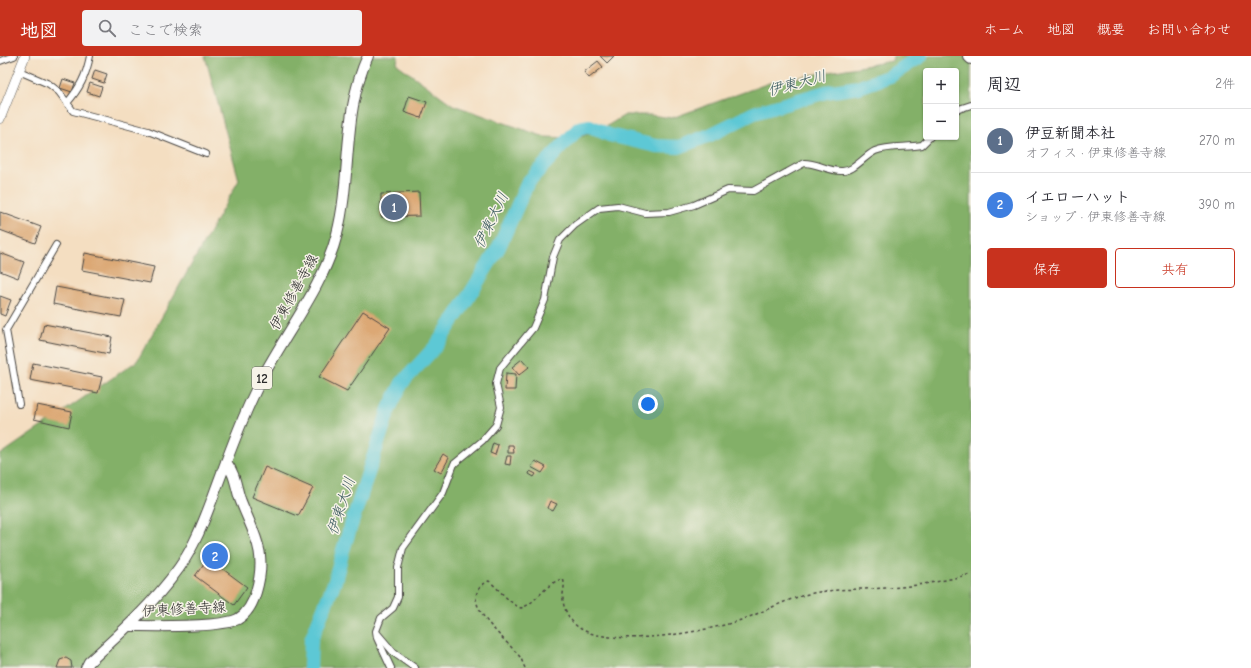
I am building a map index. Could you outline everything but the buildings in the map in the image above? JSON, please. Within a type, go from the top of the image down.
[{"type":"main road","name":"伊東修善寺線","points":[[86,668],[89,662],[129,626],[180,567],[204,519],[255,392],[316,288],[335,242],[343,205],[355,94],[359,76],[368,56]]},
{"type":"main road","points":[[968,56],[971,59]]},
{"type":"main road","name":"伊東修善寺線","points":[[129,626],[225,622],[237,619],[247,612],[255,596],[262,563],[259,548],[240,497],[234,472],[226,462]]},
{"type":"street","points":[[0,61],[14,56]]},
{"type":"street","points":[[0,120],[25,56]]},
{"type":"street","points":[[67,103],[80,87],[86,74],[90,56]]},
{"type":"street","points":[[19,71],[49,84],[59,92],[73,111],[148,131],[206,154]]},
{"type":"street","points":[[959,109],[971,105]]},
{"type":"street","points":[[391,668],[377,638],[376,631],[381,618],[393,608],[398,597],[398,568],[406,541],[416,531],[443,493],[454,464],[482,441],[496,425],[501,407],[496,384],[500,368],[533,328],[545,300],[555,252],[560,240],[575,225],[600,208],[618,206],[644,213],[669,212],[694,205],[728,190],[753,191],[804,163],[813,163],[840,172],[849,170],[874,152],[886,148],[922,145],[927,140]]},
{"type":"street","points":[[19,404],[3,328],[56,245]]},
{"type":"street","points":[[376,631],[394,654],[415,668]]},
{"type":"path","points":[[525,668],[520,657],[487,622],[477,606],[477,591],[483,584],[489,581],[503,592],[514,606],[521,608],[529,605],[556,580],[563,579],[565,584],[562,598],[565,609],[581,630],[611,638],[636,638],[703,630],[741,620],[808,594],[838,589],[884,588],[930,583],[971,574]]},
{"type":"green space","points":[[205,56],[398,56],[397,64],[453,105],[545,137],[576,138],[602,129],[625,115],[650,115],[672,118],[772,82],[892,61],[893,56],[971,56],[971,668],[0,668],[0,455],[137,361],[239,180]]},
{"type":"waterway","name":"伊東大川","points":[[310,668],[311,640],[335,581],[343,550],[389,409],[402,383],[436,346],[499,247],[528,182],[579,128],[590,126],[609,135],[656,146],[679,147],[710,135],[754,113],[826,92],[859,87],[890,76],[921,56]]},
{"type":"place","name":"伊豆新聞本社","points":[[394,207]]},
{"type":"place","name":"イエローハット","points":[[215,556]]}]
